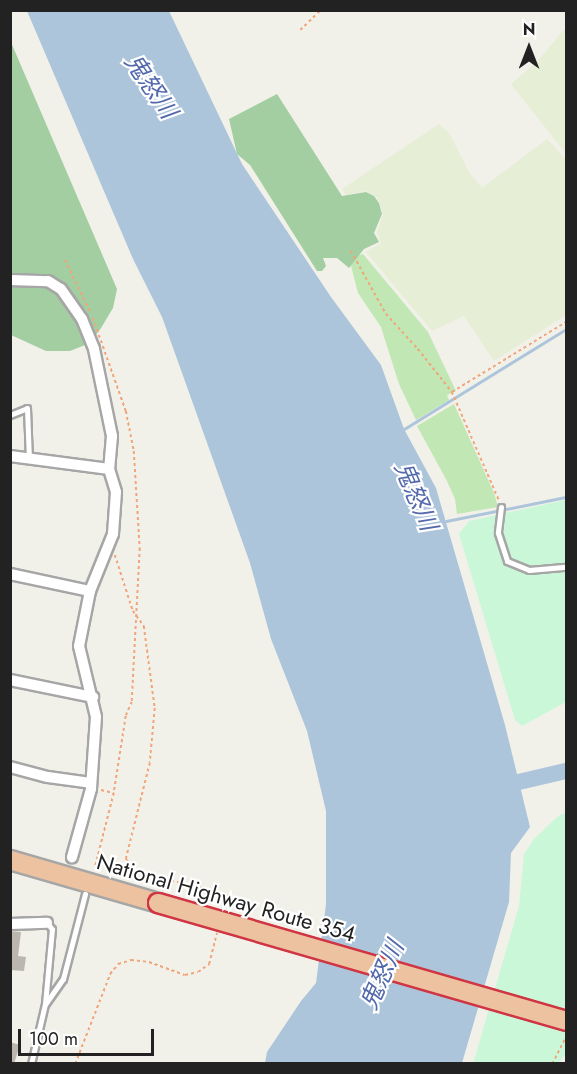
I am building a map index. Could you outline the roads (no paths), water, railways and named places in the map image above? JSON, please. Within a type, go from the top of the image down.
[{"type":"highway","name":"National Highway Route 354","points":[[10,860],[567,1021]]},
{"type":"street","points":[[10,280],[48,281],[61,289],[82,319],[100,373],[104,404],[112,436],[110,469],[116,492],[111,543],[90,591],[79,646],[96,717],[91,786],[72,857]]},
{"type":"street","points":[[10,456],[110,469]]},
{"type":"street","points":[[10,574],[90,591]]},
{"type":"street","points":[[10,680],[93,697]]},
{"type":"street","points":[[10,767],[91,786]]},
{"type":"street","points":[[10,924],[47,923]]},
{"type":"lane","points":[[10,415],[27,408],[29,459]]},
{"type":"lane","points":[[501,510],[498,532],[507,561],[529,570],[567,567]]},
{"type":"lane","points":[[45,1004],[63,979],[85,894]]},
{"type":"lane","points":[[31,1064],[45,1004],[52,936],[52,929],[47,923]]},
{"type":"water","name":"鬼怒川","points":[[27,11],[169,11],[242,164],[331,297],[381,365],[404,429],[436,488],[505,725],[530,827],[511,853],[509,902],[462,1063],[265,1063],[267,1052],[301,1001],[316,983],[326,904],[326,811],[307,731],[271,639],[250,563],[162,317],[133,259]]},
{"type":"waterway","points":[[404,429],[566,329]]},
{"type":"waterway","name":"鬼怒川","points":[[446,521],[566,497]]},
{"type":"waterway","points":[[497,787],[566,771]]}]
